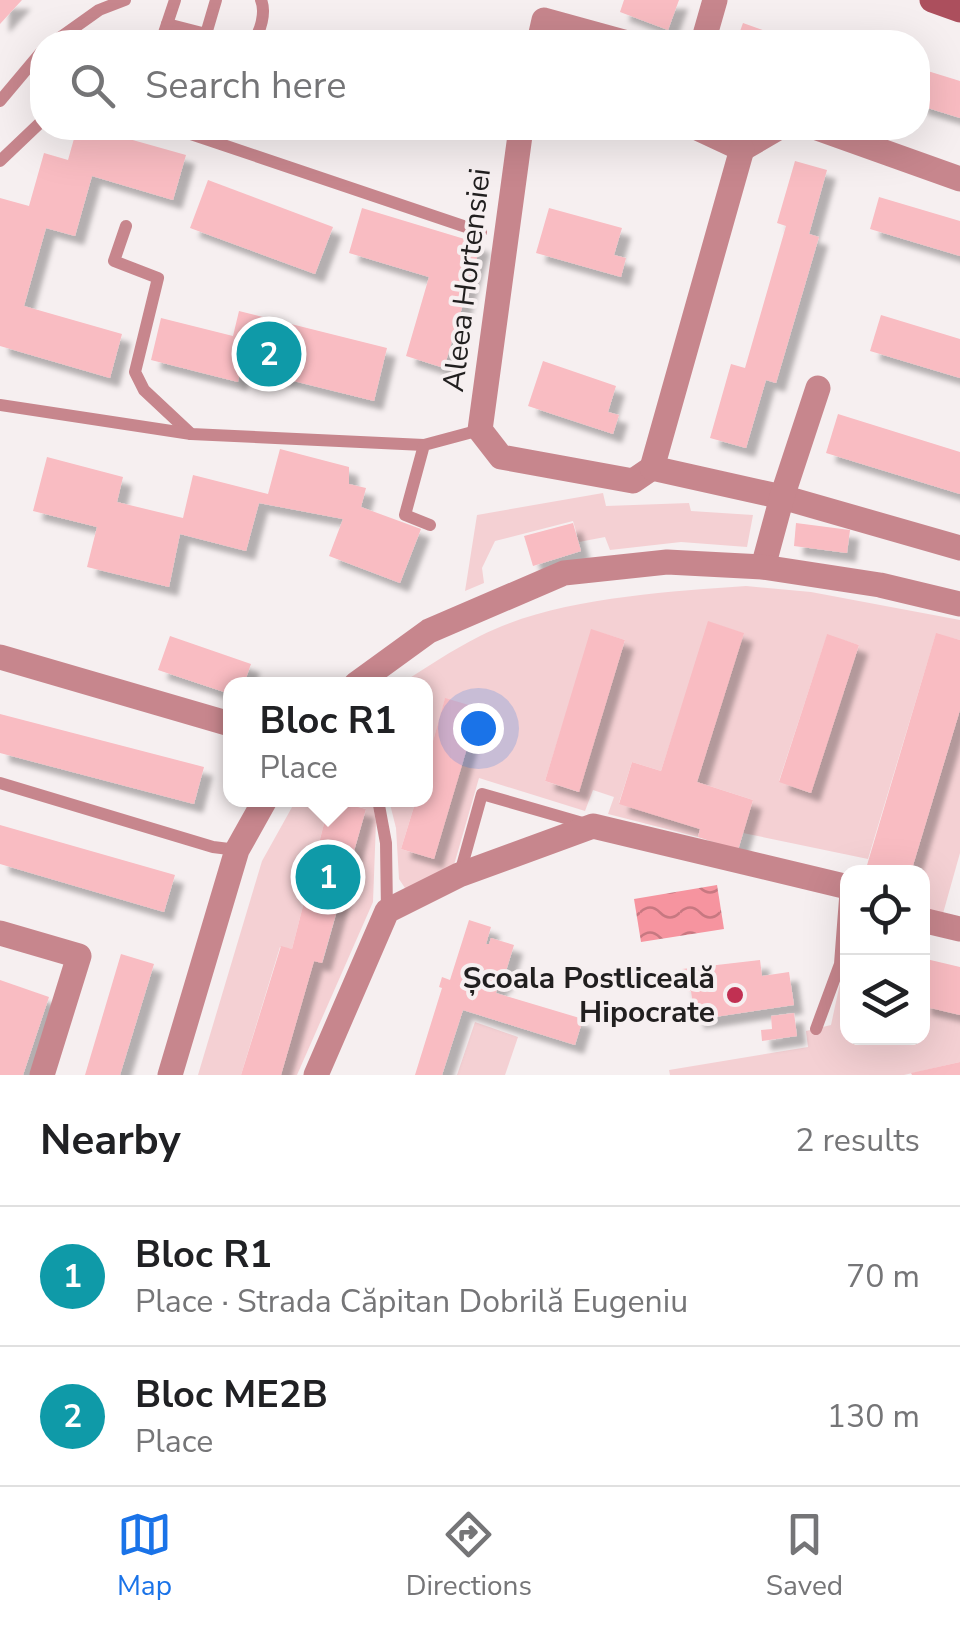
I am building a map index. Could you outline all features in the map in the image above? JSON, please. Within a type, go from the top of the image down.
[{"type":"main road","points":[[932,0],[960,10]]},
{"type":"street","points":[[707,30],[716,0]]},
{"type":"street","name":"Aleea Hortensiei","points":[[518,140],[480,430],[500,456],[633,481],[652,468],[782,496],[960,548]]},
{"type":"street","points":[[722,140],[742,150]]},
{"type":"street","points":[[652,468],[742,150],[758,140]]},
{"type":"street","points":[[851,140],[960,178]]},
{"type":"street","points":[[763,567],[818,388]]},
{"type":"street","points":[[366,677],[430,631],[564,573],[667,562],[763,567],[880,585],[960,604]]},
{"type":"street","points":[[0,657],[223,722]]},
{"type":"street","points":[[170,1075],[237,850],[261,807]]},
{"type":"street","points":[[316,1075],[387,911],[459,875],[593,826],[840,885]]},
{"type":"street","points":[[930,922],[960,929]]},
{"type":"street","points":[[0,933],[79,956],[42,1075]]},
{"type":"lane","points":[[71,30],[99,10],[125,0]]},
{"type":"lane","points":[[164,30],[175,0]]},
{"type":"lane","points":[[207,30],[216,0]]},
{"type":"lane","points":[[259,30],[264,8],[260,0]]},
{"type":"lane","points":[[167,24],[190,30]]},
{"type":"lane","points":[[0,101],[30,65]]},
{"type":"lane","points":[[0,161],[30,132]]},
{"type":"lane","points":[[209,140],[481,232]]},
{"type":"lane","points":[[126,226],[114,261],[158,278],[135,372],[144,390],[191,434]]},
{"type":"lane","points":[[0,404],[191,434],[424,445],[480,430]]},
{"type":"lane","points":[[424,445],[405,515],[430,525]]},
{"type":"lane","points":[[0,783],[213,847],[237,850]]},
{"type":"lane","points":[[459,875],[482,794],[593,826]]},
{"type":"lane","points":[[379,807],[386,843],[387,911]]},
{"type":"lane","points":[[816,1029],[841,955]]},
{"type":"shaded area","points":[[603,493],[606,506],[689,503],[691,511],[753,515],[747,547],[681,542],[610,550],[605,537],[579,542],[573,521],[495,541],[482,568],[484,583],[465,591],[477,515]]},
{"type":"shaded area","points":[[746,586],[811,592],[960,620],[960,640],[936,634],[868,859],[743,833],[753,800],[697,782],[743,633],[709,622],[661,771],[632,762],[619,803],[700,829],[698,837],[608,814],[614,797],[593,790],[585,811],[479,778],[454,865],[416,887],[405,888],[399,879],[391,807],[414,807],[401,849],[434,859],[478,708],[445,699],[433,741],[433,677],[411,677],[509,623],[575,605],[645,594]],"holes":[[[592,630],[625,640],[578,792],[545,781]],[[827,635],[859,645],[810,793],[779,781]]]},
{"type":"shaded area","points":[[960,710],[960,853],[942,917],[930,913],[930,865],[913,865]]},
{"type":"shaded area","points":[[292,807],[328,807],[292,949],[280,947],[241,1075],[198,1075],[262,861]]},
{"type":"shaded area","points":[[360,807],[373,807],[376,822],[373,902],[297,1075],[281,1075],[314,961],[323,962],[366,809]]},
{"type":"shaded area","points":[[840,983],[840,1045],[930,1045],[930,1008],[960,1015],[960,1062],[904,1075],[670,1075],[669,1070],[808,1047],[806,1031],[831,1025]]},
{"type":"shaded area","points":[[475,1022],[518,1037],[505,1075],[457,1075]]},
{"type":"water","points":[[717,885],[724,929],[641,942],[634,899]]},
{"type":"building","points":[[0,0],[22,0],[0,24]]},
{"type":"building","points":[[624,0],[679,0],[668,30],[620,12]]},
{"type":"building","points":[[743,23],[762,30],[740,30]]},
{"type":"building","points":[[930,72],[960,81],[960,118],[930,109]]},
{"type":"building","points":[[74,140],[133,140],[186,155],[173,200],[92,176],[75,236],[46,228],[24,306],[122,334],[110,378],[0,346],[0,198],[29,206],[44,153],[68,160]]},
{"type":"building","points":[[795,161],[827,170],[809,234],[819,237],[776,383],[766,380],[746,448],[710,438],[731,364],[745,368],[786,226],[777,223]]},
{"type":"building","points":[[208,180],[333,227],[315,274],[190,228]]},
{"type":"building","points":[[879,197],[960,221],[960,256],[870,229]]},
{"type":"building","points":[[362,208],[481,244],[444,368],[406,356],[429,277],[349,253]]},
{"type":"building","points":[[549,208],[622,228],[614,255],[626,258],[621,277],[536,253]]},
{"type":"building","points":[[239,311],[387,348],[374,401],[241,368],[238,382],[151,360],[161,318],[233,336]]},
{"type":"building","points":[[881,315],[960,339],[960,378],[870,351]]},
{"type":"building","points":[[543,361],[616,386],[608,412],[619,415],[613,434],[528,406]]},
{"type":"building","points":[[838,414],[960,452],[960,494],[826,453]]},
{"type":"building","points":[[280,449],[349,467],[349,484],[366,488],[361,507],[421,529],[400,583],[329,556],[343,519],[259,503],[246,551],[180,534],[169,587],[87,567],[97,527],[33,511],[47,457],[123,477],[117,502],[183,518],[193,475],[268,494]]},
{"type":"building","points":[[573,523],[581,551],[533,566],[524,536]]},
{"type":"building","points":[[796,523],[850,530],[847,553],[794,546]]},
{"type":"building","points":[[708,621],[744,633],[697,782],[753,800],[738,850],[698,837],[700,829],[619,804],[632,762],[661,771]]},
{"type":"building","points":[[591,629],[625,640],[579,792],[545,781]]},
{"type":"building","points":[[936,633],[960,640],[960,710],[913,865],[867,865]]},
{"type":"building","points":[[827,634],[859,645],[811,793],[779,782]]},
{"type":"building","points":[[170,636],[251,664],[246,677],[223,677],[223,692],[158,670]]},
{"type":"building","points":[[445,698],[479,708],[434,859],[401,849],[414,807],[433,807],[433,741]]},
{"type":"building","points":[[0,714],[204,767],[194,804],[0,753]]},
{"type":"building","points":[[328,807],[366,809],[322,963],[314,961],[281,1075],[241,1075],[281,946],[292,949]]},
{"type":"building","points":[[0,825],[175,875],[164,912],[0,864]]},
{"type":"building","points":[[469,920],[491,927],[486,944],[491,938],[514,945],[496,993],[583,1019],[575,1045],[463,1010],[442,1075],[415,1075],[442,977],[450,980]]},
{"type":"building","points":[[121,954],[154,964],[120,1075],[85,1075]]},
{"type":"building","points":[[760,960],[762,976],[789,972],[794,1005],[695,1020],[691,991],[685,992],[682,969]]},
{"type":"building","points":[[930,960],[960,967],[960,1015],[930,1008]]},
{"type":"building","points":[[0,980],[49,997],[23,1075],[0,1075]]},
{"type":"building","points":[[794,1013],[797,1036],[762,1041],[761,1030],[772,1029],[771,1016]]},
{"type":"building","points":[[960,1062],[960,1075],[911,1073]]},
{"type":"place","name":"Bloc ME2B","points":[[269,354]]},
{"type":"place","name":"Bloc R1","points":[[328,877]]},
{"type":"place","name":"Școala Postliceală Hipocrate","points":[[735,995]]}]
